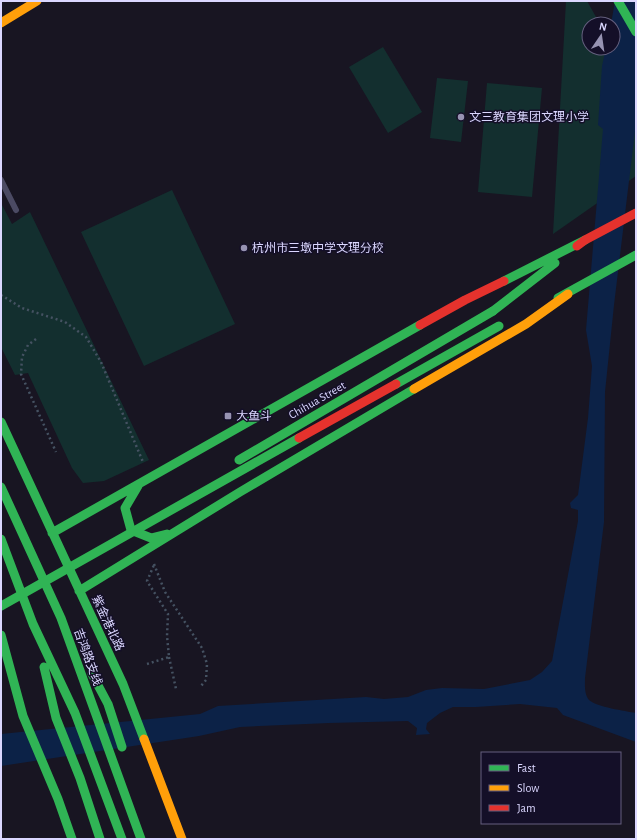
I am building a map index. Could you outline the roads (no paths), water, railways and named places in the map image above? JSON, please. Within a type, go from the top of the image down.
[{"type":"main road","points":[[1,23],[37,1]]},
{"type":"main road","points":[[618,1],[636,32]]},
{"type":"main road","name":"Chihua Street","points":[[233,463],[493,311],[585,240],[636,213]]},
{"type":"main road","points":[[52,534],[466,300],[585,240]]},
{"type":"main road","points":[[79,591],[174,532],[526,324],[568,294],[635,255]]},
{"type":"main road","points":[[526,313],[568,294]]},
{"type":"main road","name":"Chihua Street","points":[[1,606],[502,324]]},
{"type":"main road","name":"紫金港北路","points":[[1,422],[123,684],[182,839]]},
{"type":"main road","points":[[140,484],[125,508],[131,530],[151,538],[174,532]]},
{"type":"main road","name":"吉鸿路支线","points":[[1,487],[61,618],[141,839]]},
{"type":"main road","points":[[8,591],[179,495]]},
{"type":"main road","points":[[1,539],[33,624],[75,713],[122,839]]},
{"type":"main road","points":[[61,618],[108,704],[125,755]]},
{"type":"main road","points":[[33,624],[56,718],[80,778],[100,839]]},
{"type":"main road","points":[[2,640],[23,716],[72,839]]},
{"type":"lane","points":[[1,180],[16,210]]},
{"type":"water","points":[[615,1],[636,1],[636,123],[605,392],[604,522],[585,686],[587,698],[598,705],[636,713],[636,742],[563,715],[557,708],[520,704],[453,707],[440,713],[427,723],[426,729],[430,734],[416,735],[417,728],[408,721],[240,727],[199,736],[1,766],[1,734],[200,714],[218,706],[366,697],[384,699],[408,697],[426,690],[442,688],[484,689],[530,680],[542,672],[552,661],[578,521],[578,510],[571,508],[570,503],[578,495],[588,418],[592,366],[586,330],[603,129],[598,125],[602,66],[604,56],[621,56],[621,16],[612,16]]},
{"type":"place","name":"文三教育集团文理小学","points":[[461,117]]},
{"type":"place","name":"杭州市三墩中学文理分校","points":[[244,248]]},
{"type":"place","name":"大鱼斗","points":[[228,416]]}]
